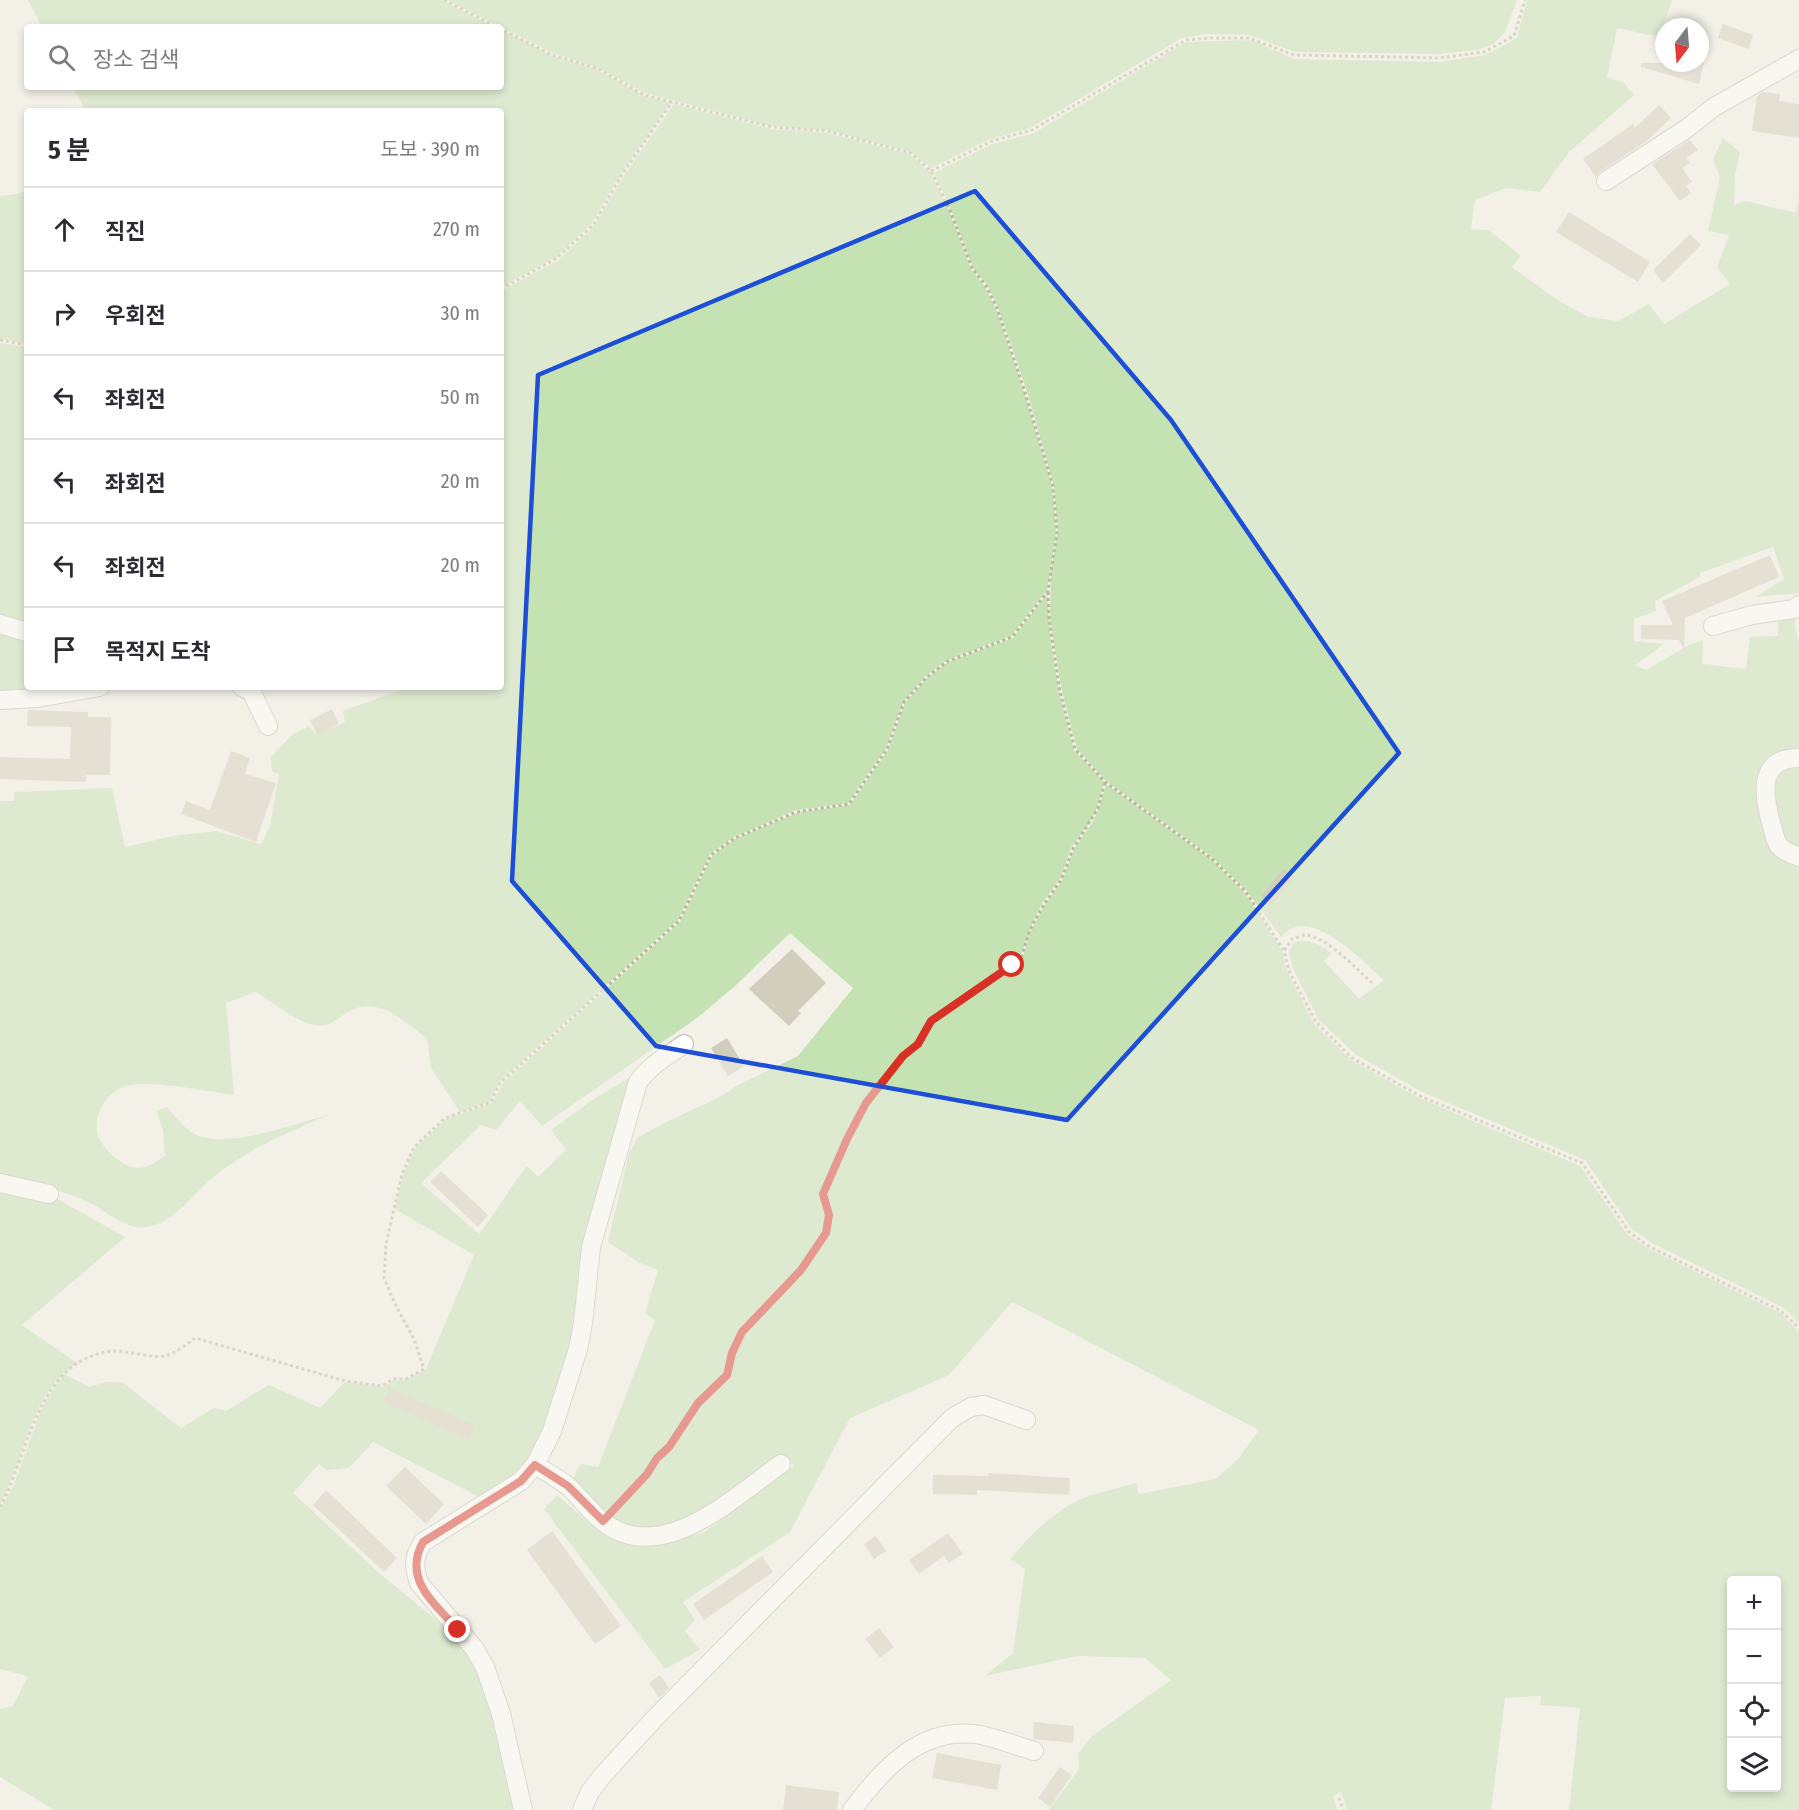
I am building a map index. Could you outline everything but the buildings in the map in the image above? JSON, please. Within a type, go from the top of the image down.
[{"type":"street","points":[[1606,181],[1686,129],[1714,107],[1799,59]]},
{"type":"street","points":[[1713,626],[1752,615],[1794,609],[1799,605]]},
{"type":"street","points":[[0,624],[24,631]]},
{"type":"street","points":[[0,700],[37,698],[83,690]]},
{"type":"street","points":[[249,690],[268,726]]},
{"type":"street","points":[[1799,758],[1777,763],[1768,773],[1764,790],[1775,839],[1780,847],[1799,857]]},
{"type":"street","points":[[523,1810],[501,1714],[485,1667],[474,1648],[419,1583],[416,1573],[417,1552],[423,1542],[521,1481],[535,1465],[552,1431],[578,1349],[591,1246],[638,1082],[646,1070],[684,1044]]},
{"type":"street","points":[[0,1183],[49,1194]]},
{"type":"street","points":[[582,1810],[590,1792],[602,1776],[655,1718],[952,1418],[971,1407],[984,1405],[1026,1420]]},
{"type":"street","points":[[535,1465],[568,1486],[603,1521],[621,1533],[643,1539],[668,1535],[699,1522],[781,1464]]},
{"type":"street","points":[[852,1810],[872,1783],[891,1764],[908,1750],[939,1736],[955,1734],[981,1736],[1034,1751]]},
{"type":"path","points":[[444,0],[491,24]]},
{"type":"path","points":[[931,171],[992,141],[1032,130],[1186,40],[1249,38],[1294,55],[1450,56],[1484,52],[1514,36],[1525,0]]},
{"type":"path","points":[[504,31],[550,54],[599,69],[644,94],[772,127],[827,131],[911,153],[931,171],[949,208],[972,268],[986,286],[997,308],[1053,486],[1057,533],[1048,591],[1049,618],[1060,692],[1076,749],[1105,782],[1211,858],[1246,892],[1284,951],[1289,970],[1316,1022],[1352,1058],[1420,1096],[1582,1164],[1629,1232],[1650,1247],[1781,1311],[1799,1328]]},
{"type":"path","points":[[504,287],[557,258],[594,224],[621,176],[672,102]]},
{"type":"path","points":[[0,340],[24,344]]},
{"type":"path","points":[[0,1507],[11,1486],[41,1406],[63,1373],[85,1359],[113,1351],[166,1356],[195,1338],[345,1381],[382,1386],[393,1379],[406,1379],[424,1369],[414,1339],[384,1278],[386,1244],[393,1208],[402,1174],[414,1148],[445,1118],[491,1102],[499,1084],[679,921],[711,855],[735,838],[796,812],[849,804],[887,749],[904,702],[927,678],[948,661],[1012,637],[1048,591]]},
{"type":"path","points":[[603,1521],[669,1447],[698,1403],[727,1375],[732,1353],[742,1332],[801,1270],[826,1233],[829,1215],[823,1194],[866,1103],[903,1056],[918,1044],[931,1021],[988,983],[1022,956],[1034,922],[1061,880],[1073,849],[1098,808],[1105,782]]},
{"type":"path","points":[[1284,951],[1292,939],[1305,935],[1329,946],[1372,983]]},
{"type":"path","points":[[1339,1798],[1343,1810]]},
{"type":"highlighted area","points":[[975,191],[1171,420],[1399,753],[1067,1120],[656,1046],[512,881],[538,375]]},
{"type":"green space","points":[[28,0],[441,0],[488,24],[40,24]]},
{"type":"green space","points":[[447,0],[1517,0],[1505,32],[1494,44],[1477,50],[1440,54],[1295,52],[1249,35],[1208,34],[1182,38],[1030,128],[990,139],[931,168],[911,152],[827,130],[772,126],[645,93],[599,68],[551,52],[504,28],[504,24],[495,24]]},
{"type":"green space","points":[[1527,0],[1672,0],[1666,18],[1655,18],[1655,36],[1617,28],[1607,77],[1623,82],[1634,95],[1569,152],[1540,192],[1506,188],[1475,200],[1471,229],[1489,230],[1521,256],[1512,267],[1557,300],[1588,317],[1618,321],[1649,304],[1664,324],[1730,284],[1717,267],[1729,235],[1708,231],[1720,177],[1713,159],[1723,138],[1740,152],[1735,176],[1734,205],[1746,201],[1796,213],[1799,196],[1799,593],[1755,597],[1784,579],[1773,547],[1700,573],[1700,577],[1655,601],[1656,611],[1634,619],[1634,641],[1664,644],[1635,665],[1646,670],[1689,645],[1703,640],[1702,664],[1746,669],[1750,637],[1778,636],[1778,619],[1795,617],[1799,644],[1799,753],[1790,753],[1760,801],[1799,863],[1799,1323],[1784,1308],[1652,1243],[1632,1229],[1585,1160],[1422,1092],[1355,1054],[1319,1020],[1293,969],[1289,952],[1294,942],[1310,941],[1332,953],[1324,961],[1359,999],[1384,980],[1342,944],[1316,929],[1304,926],[1292,928],[1281,937],[1247,891],[1212,857],[1106,781],[1077,749],[1062,692],[1050,618],[1051,571],[1058,533],[1054,486],[1026,388],[998,307],[987,285],[973,268],[950,207],[934,173],[992,144],[1034,133],[1186,42],[1252,40],[1294,59],[1439,62],[1485,55],[1517,38]]},
{"type":"green space","points":[[504,32],[550,55],[598,70],[644,96],[670,103],[620,175],[592,223],[556,257],[504,285],[504,108],[84,108],[75,90],[504,90]]},
{"type":"green space","points":[[674,104],[772,129],[826,133],[910,154],[930,172],[948,208],[971,269],[985,287],[996,309],[1052,486],[1056,533],[1047,590],[1011,636],[947,660],[926,676],[903,702],[886,748],[848,803],[796,810],[734,837],[710,854],[678,920],[499,1082],[490,1101],[460,1112],[431,1068],[427,1039],[384,1009],[364,1006],[326,1025],[314,1025],[297,1018],[256,992],[226,1003],[234,1095],[161,1085],[145,1084],[123,1087],[111,1094],[100,1111],[97,1131],[102,1143],[124,1163],[140,1168],[165,1156],[163,1130],[156,1111],[167,1107],[192,1132],[202,1137],[216,1139],[231,1139],[265,1133],[328,1115],[239,1158],[212,1178],[169,1218],[148,1227],[137,1227],[124,1223],[88,1202],[67,1194],[0,1177],[0,801],[14,801],[14,792],[112,788],[125,847],[173,836],[216,831],[261,844],[270,826],[279,774],[272,771],[271,757],[292,735],[309,726],[316,735],[345,722],[343,711],[401,690],[504,690],[504,289],[559,260],[595,225],[623,177]]},
{"type":"green space","points":[[24,192],[24,343],[0,339],[0,196]]},
{"type":"green space","points":[[0,343],[24,347],[24,625],[0,618]]},
{"type":"green space","points":[[1047,594],[1051,643],[1059,693],[1074,750],[1104,782],[1097,808],[1071,848],[1060,879],[1043,902],[1021,955],[987,982],[930,1021],[917,1044],[902,1055],[865,1102],[822,1193],[827,1216],[825,1233],[800,1270],[741,1331],[731,1353],[726,1374],[696,1402],[668,1446],[656,1457],[646,1473],[604,1515],[571,1483],[581,1464],[598,1467],[655,1320],[645,1313],[658,1270],[638,1262],[608,1242],[629,1153],[637,1138],[798,1056],[853,988],[790,933],[735,986],[697,1018],[542,1126],[520,1101],[496,1130],[481,1125],[421,1183],[479,1234],[527,1166],[538,1177],[566,1150],[551,1130],[594,1099],[644,1069],[580,1323],[533,1464],[485,1500],[373,1442],[349,1468],[326,1470],[319,1464],[293,1493],[379,1573],[472,1649],[483,1668],[521,1810],[54,1810],[0,1777],[0,1709],[13,1706],[28,1676],[0,1669],[0,1509],[13,1487],[42,1407],[64,1374],[89,1387],[106,1382],[122,1382],[181,1428],[214,1408],[226,1411],[269,1385],[320,1408],[345,1382],[383,1387],[393,1381],[406,1380],[426,1369],[474,1255],[395,1209],[403,1175],[415,1148],[446,1119],[492,1103],[503,1083],[680,922],[712,856],[735,839],[797,813],[850,805],[888,750],[905,703],[927,678],[948,662],[1013,638]]},
{"type":"green space","points":[[0,628],[24,635],[24,690],[50,690],[0,695]]},
{"type":"green space","points":[[1799,763],[1799,851],[1784,843],[1771,799],[1776,772]]},
{"type":"green space","points":[[1106,784],[1211,859],[1245,893],[1282,951],[1287,971],[1314,1024],[1351,1060],[1419,1098],[1580,1166],[1627,1234],[1649,1249],[1780,1313],[1799,1332],[1799,1810],[1569,1810],[1580,1708],[1540,1705],[1541,1696],[1505,1698],[1491,1810],[1347,1810],[1341,1792],[1333,1796],[1337,1810],[1049,1810],[1079,1769],[1078,1754],[1092,1736],[1171,1680],[1145,1658],[1077,1656],[985,1676],[1013,1653],[1025,1569],[1010,1559],[1035,1532],[1054,1516],[1086,1497],[1136,1483],[1139,1494],[1216,1479],[1239,1458],[1259,1430],[1012,1302],[949,1375],[850,1418],[790,1532],[683,1602],[695,1620],[685,1631],[700,1650],[665,1669],[544,1509],[557,1495],[596,1529],[616,1540],[642,1546],[669,1542],[704,1532],[794,1466],[785,1455],[693,1519],[643,1533],[608,1519],[648,1475],[658,1459],[670,1448],[698,1404],[728,1375],[743,1332],[802,1271],[827,1234],[830,1215],[824,1194],[867,1104],[904,1057],[920,1045],[932,1022],[989,984],[1023,957],[1035,923],[1062,881],[1074,849],[1092,823]]},
{"type":"green space","points":[[0,1187],[56,1198],[125,1237],[22,1325],[77,1363],[61,1376],[38,1409],[0,1504]]},
{"type":"route","points":[[458,1630],[419,1583],[416,1573],[417,1552],[423,1542],[521,1481],[535,1465],[568,1486],[603,1521],[669,1447],[698,1403],[727,1375],[732,1353],[742,1332],[801,1270],[826,1233],[829,1215],[823,1194],[866,1103],[903,1056],[918,1044],[931,1021],[1012,965]]}]
